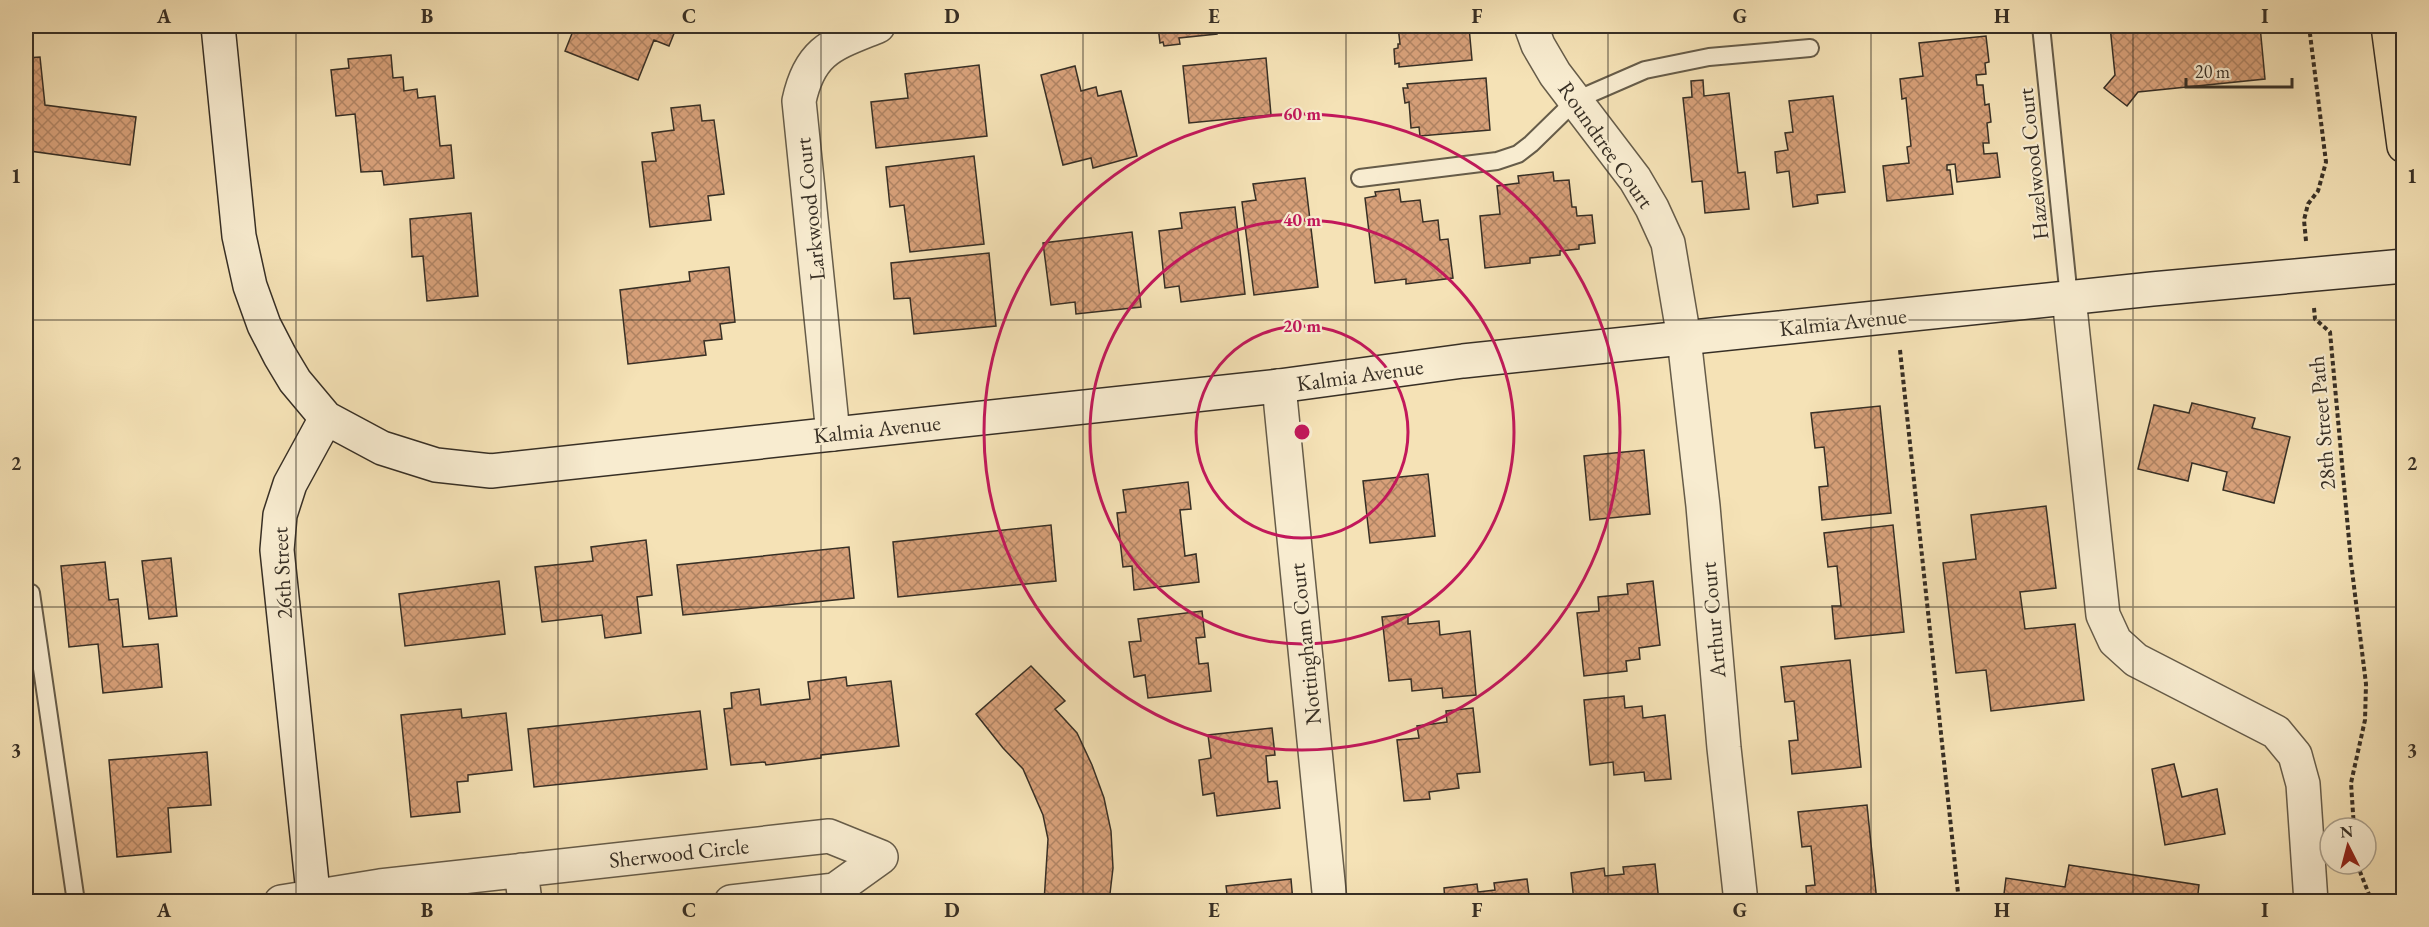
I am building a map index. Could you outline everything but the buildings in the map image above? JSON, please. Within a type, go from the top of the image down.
[{"type":"highway","points":[[2388,26],[2403,146]]},
{"type":"street","points":[[218,26],[239,236],[250,286],[264,325],[280,356],[295,381],[326,418]]},
{"type":"street","name":"Larkwood Court","points":[[833,434],[799,101],[804,78],[819,55],[836,44],[878,26]]},
{"type":"street","name":"Roundtree Court","points":[[1531,26],[1538,45],[1555,74],[1635,179],[1652,208],[1664,234],[1675,278],[1684,338]]},
{"type":"street","name":"Kalmia Avenue","points":[[326,418],[382,448],[436,465],[491,471],[1279,386],[1463,361],[2403,266]]},
{"type":"street","points":[[2069,298],[2103,615],[2115,641],[2136,660],[2276,732],[2295,755],[2303,784],[2311,902]]},
{"type":"street","name":"Arthur Court","points":[[1684,338],[1703,506],[1724,748],[1741,902]]},
{"type":"street","name":"Nottingham Court","points":[[1279,386],[1330,902]]},
{"type":"street","name":"26th Street","points":[[314,899],[277,549],[280,515],[290,484],[326,418]]},
{"type":"street","name":"Sherwood Circle","points":[[314,899],[380,886],[523,886],[829,836],[881,857],[835,890],[731,902]]},
{"type":"street","points":[[281,902],[314,899]]},
{"type":"lane","name":"Hazelwood Court","points":[[2041,26],[2069,298]]},
{"type":"lane","points":[[1360,178],[1497,161],[1518,154],[1532,144],[1576,100],[1645,70],[1680,62],[1810,48]]},
{"type":"lane","points":[[31,593],[76,902]]},
{"type":"path","name":"28th Street Path","points":[[2309,26],[2326,162],[2318,191],[2308,204],[2304,220],[2315,319],[2330,332],[2351,562],[2366,684],[2365,720],[2351,783],[2354,816]]},
{"type":"path","points":[[1902,369],[1959,902]]},
{"type":"path","points":[[2362,876],[2372,902]]}]
